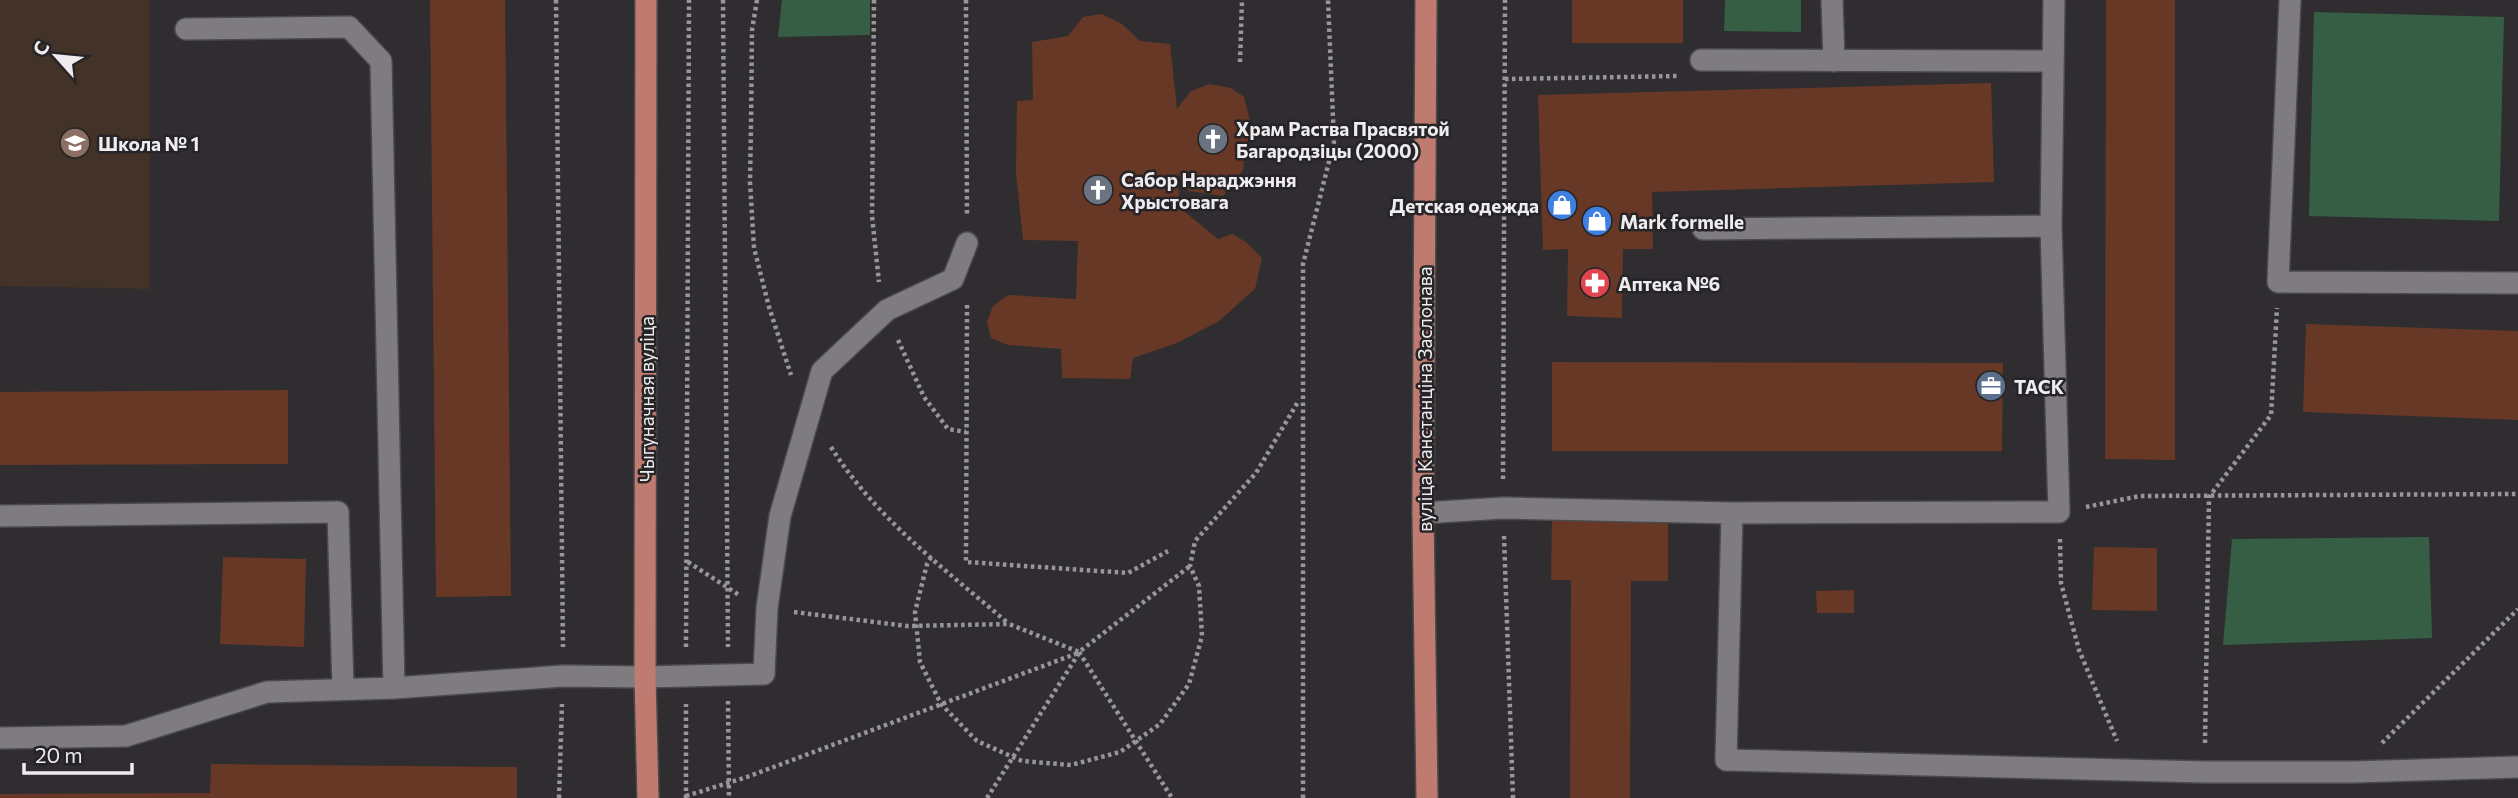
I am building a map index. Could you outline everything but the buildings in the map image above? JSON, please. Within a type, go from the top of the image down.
[{"type":"main road","name":"Чыгуначная вуліца","points":[[646,0],[645,677],[648,798]]},
{"type":"main road","name":"вуліца Канстанціна Заслонава","points":[[1426,0],[1423,513],[1427,798]]},
{"type":"lane","points":[[1832,0],[1834,61]]},
{"type":"lane","points":[[1423,513],[1503,508],[1731,513],[2059,512],[2051,226],[2054,0]]},
{"type":"lane","points":[[2290,0],[2278,282],[2518,283]]},
{"type":"lane","points":[[186,29],[349,27],[380,61],[394,688]]},
{"type":"lane","points":[[1701,60],[2053,61]]},
{"type":"lane","points":[[1703,229],[2051,226]]},
{"type":"lane","points":[[0,738],[126,736],[267,692],[394,688],[564,676],[764,674],[768,608],[780,516],[822,371],[887,310],[953,279],[967,243]]},
{"type":"lane","points":[[0,516],[338,512],[343,689]]},
{"type":"lane","points":[[1731,513],[1726,760],[2205,772],[2353,772],[2518,767]]},
{"type":"path","points":[[556,0],[564,676],[559,798]]},
{"type":"path","points":[[688,0],[686,797],[1079,652],[1190,566]]},
{"type":"path","points":[[723,0],[729,798]]},
{"type":"path","points":[[757,0],[752,30],[750,182],[754,248],[789,370],[809,411],[842,464],[872,504],[909,540],[1009,624],[1079,652],[1172,798]]},
{"type":"path","points":[[874,0],[872,216],[880,290],[900,346],[923,397],[948,429],[967,432]]},
{"type":"path","points":[[966,0],[967,243]]},
{"type":"path","points":[[1240,62],[1242,0]]},
{"type":"path","points":[[1303,798],[1303,264],[1334,142],[1328,0]]},
{"type":"path","points":[[1506,0],[1503,508],[1513,798]]},
{"type":"path","points":[[2205,772],[2209,496],[2271,415],[2278,282]]},
{"type":"path","points":[[967,297],[966,562],[1128,573],[1168,551]]},
{"type":"path","points":[[931,557],[915,612],[920,662],[941,704],[978,741],[1022,761],[1072,765],[1120,752],[1160,724],[1189,684],[1202,635],[1199,586],[1190,566],[1195,541],[1256,473],[1301,398]]},
{"type":"path","points":[[2131,770],[2079,650],[2061,583],[2059,512],[2140,496],[2518,494]]},
{"type":"path","points":[[2353,772],[2518,609]]},
{"type":"path","points":[[907,625],[1009,624]]},
{"type":"path","points":[[987,798],[1079,652]]},
{"type":"shaded area","name":"Школа № 1","points":[[0,0],[150,0],[150,289],[0,286]]},
{"type":"green space","points":[[782,0],[870,0],[870,35],[778,37]]},
{"type":"green space","points":[[1725,0],[1801,0],[1801,32],[1724,31]]},
{"type":"green space","points":[[2314,12],[2504,17],[2499,221],[2309,216]]},
{"type":"green space","points":[[2429,537],[2432,638],[2223,645],[2232,539]]},
{"type":"place","name":"Храм Раства Прасвятой Багародзіцы (2000)","points":[[1213,139]]},
{"type":"place","name":"Школа № 1","points":[[75,143]]},
{"type":"place","name":"Сабор Нараджэння Хрыстовага","points":[[1098,190]]},
{"type":"place","name":"Детская одежда","points":[[1562,205]]},
{"type":"place","name":"Mark formelle","points":[[1597,221]]},
{"type":"place","name":"Аптека №6","points":[[1595,283]]},
{"type":"place","name":"ТАСК","points":[[1991,386]]}]
